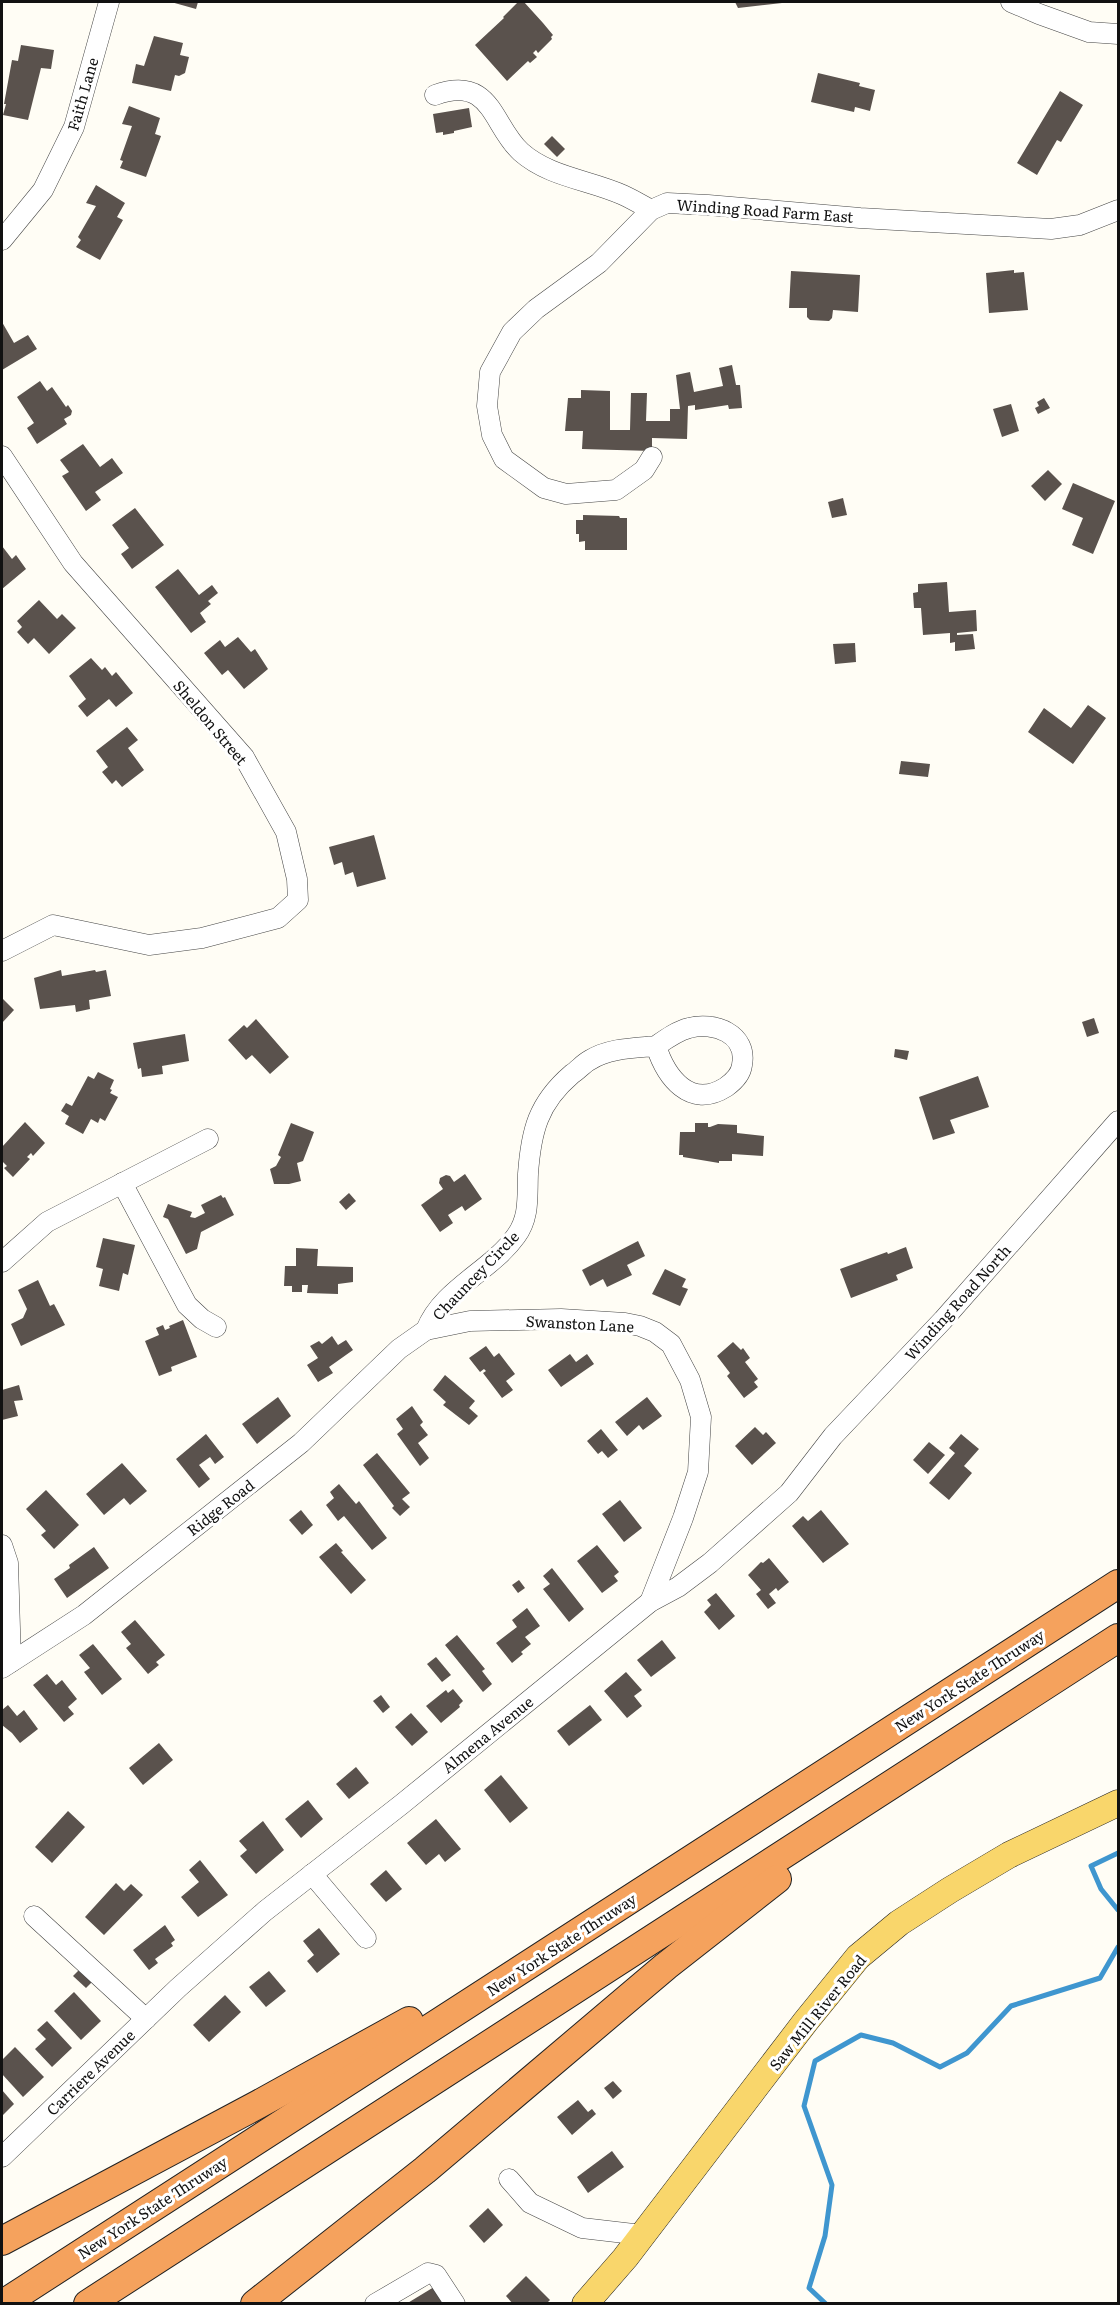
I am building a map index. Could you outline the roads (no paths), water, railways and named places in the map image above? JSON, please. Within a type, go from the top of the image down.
[{"type":"highway","name":"New York State Thruway","points":[[3,2304],[1119,1584]]},
{"type":"highway","points":[[88,2304],[1119,1638]]},
{"type":"highway","points":[[255,2304],[480,2125],[700,1939],[920,1767]]},
{"type":"highway","points":[[2,2241],[398,2027],[548,1952]]},
{"type":"main road","name":"Saw Mill River Road","points":[[585,2304],[642,2235],[858,1957],[899,1923],[1009,1855],[1119,1803]]},
{"type":"street","name":"Faith Lane","points":[[2,240],[43,190],[74,127],[109,2]]},
{"type":"street","points":[[1011,2],[1089,32],[1119,34]]},
{"type":"street","points":[[435,95],[451,89],[462,90],[481,98],[496,113],[513,144],[532,160],[554,171],[622,194],[651,210],[599,263],[536,309],[512,332],[490,372],[487,406],[492,435],[504,459],[544,488],[566,494],[616,490],[644,470],[652,458]]},
{"type":"street","name":"Winding Road Farm East","points":[[651,210],[667,203],[708,204],[860,218],[1052,229],[1080,225],[1119,210]]},
{"type":"street","name":"Sheldon Street","points":[[2,456],[73,563],[244,757],[286,832],[297,879],[298,900],[278,918],[202,938],[149,945],[53,925],[2,951]]},
{"type":"street","name":"Chauncey Circle","points":[[426,1330],[432,1316],[499,1255],[517,1235],[527,1214],[531,1138],[539,1113],[558,1086],[590,1059],[622,1049],[656,1046]]},
{"type":"street","name":"Winding Road North","points":[[798,1483],[834,1436],[943,1320],[1119,1121]]},
{"type":"street","points":[[2,1262],[47,1222],[208,1140]]},
{"type":"street","points":[[122,1183],[187,1305],[202,1319],[216,1327]]},
{"type":"street","name":"Swanston Lane","points":[[426,1330],[470,1321],[561,1319],[640,1326],[655,1332],[671,1344],[690,1380],[701,1417],[698,1472],[683,1518],[650,1602]]},
{"type":"street","name":"Ridge Road","points":[[6,1665],[84,1615],[301,1443],[399,1348],[426,1330]]},
{"type":"street","name":"Almena Avenue","points":[[178,1988],[264,1911],[402,1804],[650,1602],[678,1587],[710,1563],[798,1483]]},
{"type":"street","points":[[2,1545],[8,1563],[6,1665]]},
{"type":"street","points":[[312,1874],[366,1938]]},
{"type":"street","points":[[34,1916],[146,2019]]},
{"type":"street","name":"Carriere Avenue","points":[[2,2157],[178,1988]]},
{"type":"street","points":[[509,2179],[530,2202],[582,2228],[642,2235]]},
{"type":"street","points":[[375,2304],[428,2273],[436,2275],[455,2304]]},
{"type":"waterway","points":[[1118,1853],[1091,1866],[1101,1889],[1118,1910]]},
{"type":"waterway","points":[[826,2304],[809,2288],[825,2236],[832,2185],[804,2106],[815,2061],[861,2035],[893,2043],[940,2067],[967,2053],[1011,2006],[1100,1978],[1118,1947]]}]
